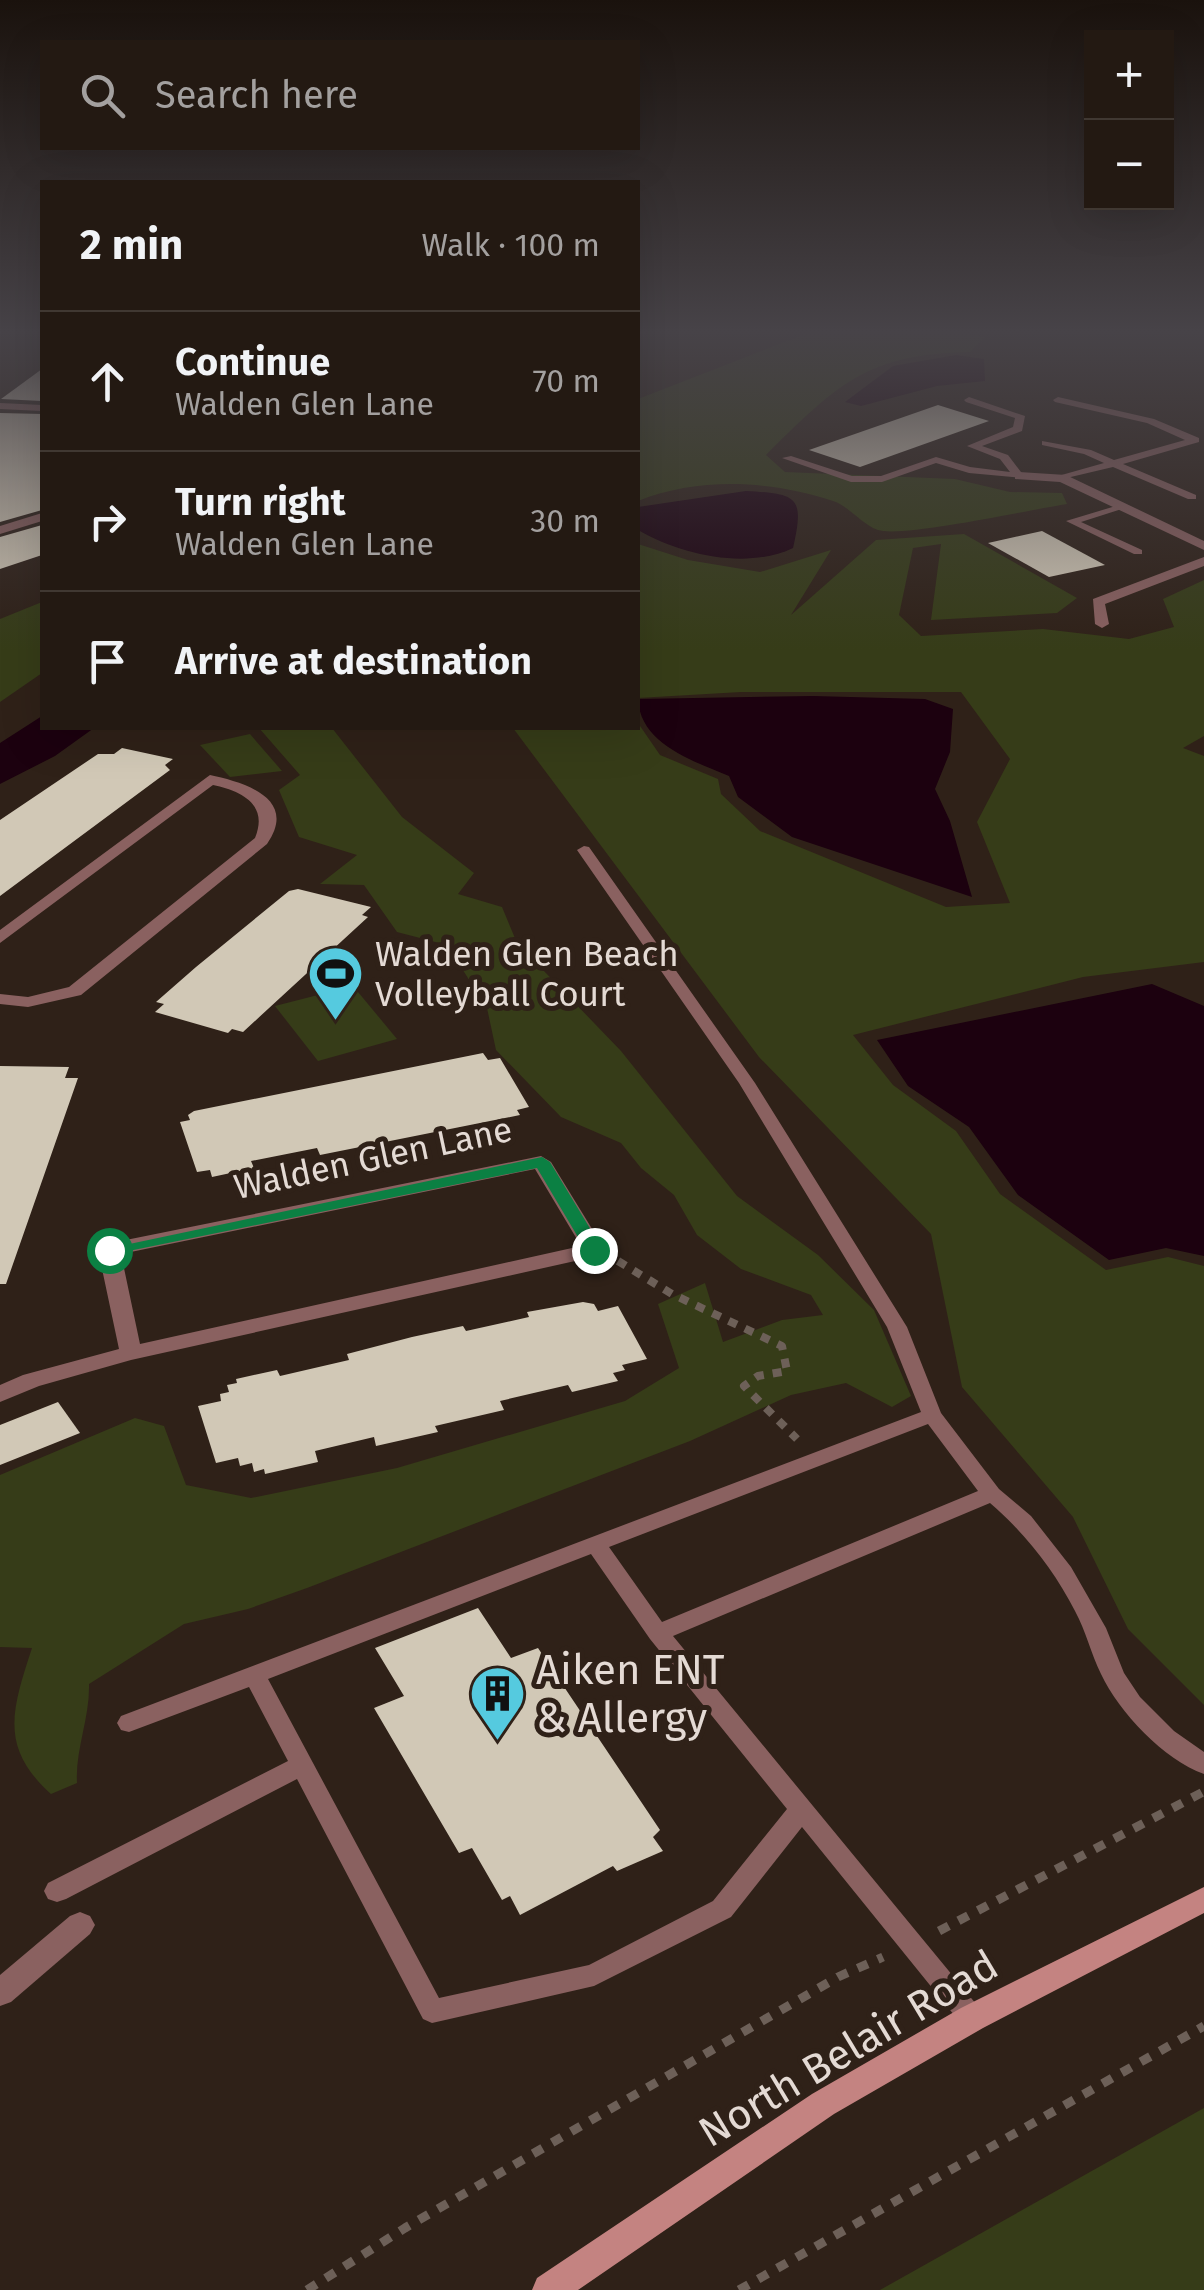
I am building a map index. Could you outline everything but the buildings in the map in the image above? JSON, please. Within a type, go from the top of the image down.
[{"type":"main road","name":"North Belair Road","points":[[548,2290],[822,2104],[972,2018],[1204,1898]]},
{"type":"street","points":[[1019,476],[1062,478],[1204,546]]},
{"type":"street","points":[[0,530],[40,519]]},
{"type":"street","points":[[1102,624],[1098,602],[1204,561]]},
{"type":"street","points":[[0,938],[210,780],[249,790],[263,806],[268,822],[261,841],[75,991],[28,1002],[0,1000]]},
{"type":"street","name":"Walden Glen Lane","points":[[131,1353],[109,1250],[542,1162],[594,1250]]},
{"type":"street","points":[[0,1394],[31,1380],[131,1353],[594,1250]]},
{"type":"street","points":[[0,1994],[80,1925]]},
{"type":"lane","points":[[997,437],[972,446],[1004,457],[1019,476]]},
{"type":"lane","points":[[1062,478],[1111,462],[1200,442]]},
{"type":"lane","points":[[1046,444],[1111,462],[1192,497]]},
{"type":"lane","points":[[787,458],[851,479],[882,478],[936,460],[969,470],[1019,476]]},
{"type":"lane","points":[[1123,508],[1070,521],[1138,552]]},
{"type":"lane","points":[[584,850],[746,1083],[888,1313],[932,1415],[992,1494],[1018,1513],[1056,1562],[1094,1627],[1114,1678],[1145,1718],[1204,1764]]},
{"type":"lane","points":[[129,1723],[932,1415]]},
{"type":"lane","points":[[658,1633],[992,1494]]},
{"type":"lane","points":[[596,1546],[658,1633],[972,2018]]},
{"type":"lane","points":[[254,1675],[432,2011],[594,1975],[722,1908],[802,1809]]},
{"type":"lane","points":[[57,1891],[302,1765]]},
{"type":"path","points":[[594,1250],[672,1294],[782,1346],[787,1372],[758,1376],[744,1386],[816,1460]]},
{"type":"path","points":[[307,2290],[405,2228],[820,1987],[912,1944],[1204,1792]]},
{"type":"path","points":[[739,2290],[1204,2026]]},
{"type":"green space","points":[[640,437],[785,437],[766,455],[785,472],[955,479],[1010,492],[1062,493],[1067,504],[940,527],[892,531],[872,527],[833,501],[785,489],[735,484],[661,493],[640,500]]},
{"type":"green space","points":[[964,534],[1077,598],[1057,613],[931,620],[941,544],[913,548],[899,615],[921,636],[1043,629],[1129,639],[1174,627],[1163,599],[1204,580],[1204,736],[1183,748],[1204,756],[1204,962],[1083,977],[853,1035],[893,1085],[956,1131],[1000,1194],[1106,1270],[1168,1257],[1204,1266],[1204,1705],[1128,1629],[1073,1517],[962,1387],[931,1234],[759,1057],[514,730],[640,730],[640,726],[660,755],[718,779],[721,794],[760,831],[946,907],[1010,903],[977,822],[1010,759],[961,692],[741,692],[640,698],[640,545],[688,560],[760,572],[831,550],[791,615],[876,540]]},
{"type":"green space","points":[[40,603],[40,674],[0,702],[0,619]]},
{"type":"green space","points":[[261,730],[334,730],[402,817],[474,873],[458,894],[502,907],[517,943],[621,1051],[737,1196],[818,1255],[874,1310],[911,1396],[892,1407],[846,1383],[791,1395],[690,1441],[307,1588],[248,1609],[184,1624],[89,1684],[77,1783],[51,1794],[24,1761],[17,1744],[15,1710],[32,1648],[0,1647],[0,1475],[135,1418],[164,1426],[186,1485],[251,1498],[397,1468],[625,1401],[679,1368],[658,1304],[705,1283],[723,1342],[782,1320],[823,1315],[811,1295],[741,1269],[697,1235],[674,1195],[641,1168],[621,1143],[561,1117],[496,1050],[487,1008],[447,945],[397,932],[364,885],[320,884],[357,855],[299,837],[279,790],[300,775]]},
{"type":"green space","points":[[250,734],[282,771],[230,777],[200,745]]},
{"type":"green space","name":"Walden Glen Beach Volleyball Court","points":[[353,986],[397,1039],[318,1061],[275,1006]]},
{"type":"green space","points":[[1204,2108],[1204,2290],[880,2290]]},
{"type":"shaded area","points":[[746,491],[777,494],[793,501],[797,508],[793,548],[775,555],[735,559],[694,552],[640,531],[640,507]]},
{"type":"shaded area","points":[[640,699],[925,699],[953,709],[950,752],[935,789],[950,821],[972,897],[792,837],[738,797],[729,776],[685,757],[658,739],[641,715]]},
{"type":"shaded area","points":[[40,717],[40,730],[91,730],[55,756],[0,784],[0,743]]},
{"type":"shaded area","points":[[1152,984],[1204,1006],[1204,1256],[1166,1248],[1109,1260],[1018,1195],[969,1127],[908,1086],[877,1040]]},
{"type":"place","name":"Walden Glen Beach Volleyball Court","points":[[336,1023]]},
{"type":"place","name":"Aiken ENT & Allergy","points":[[497,1742]]},
{"type":"route","points":[[109,1250],[542,1162],[594,1250]]}]
